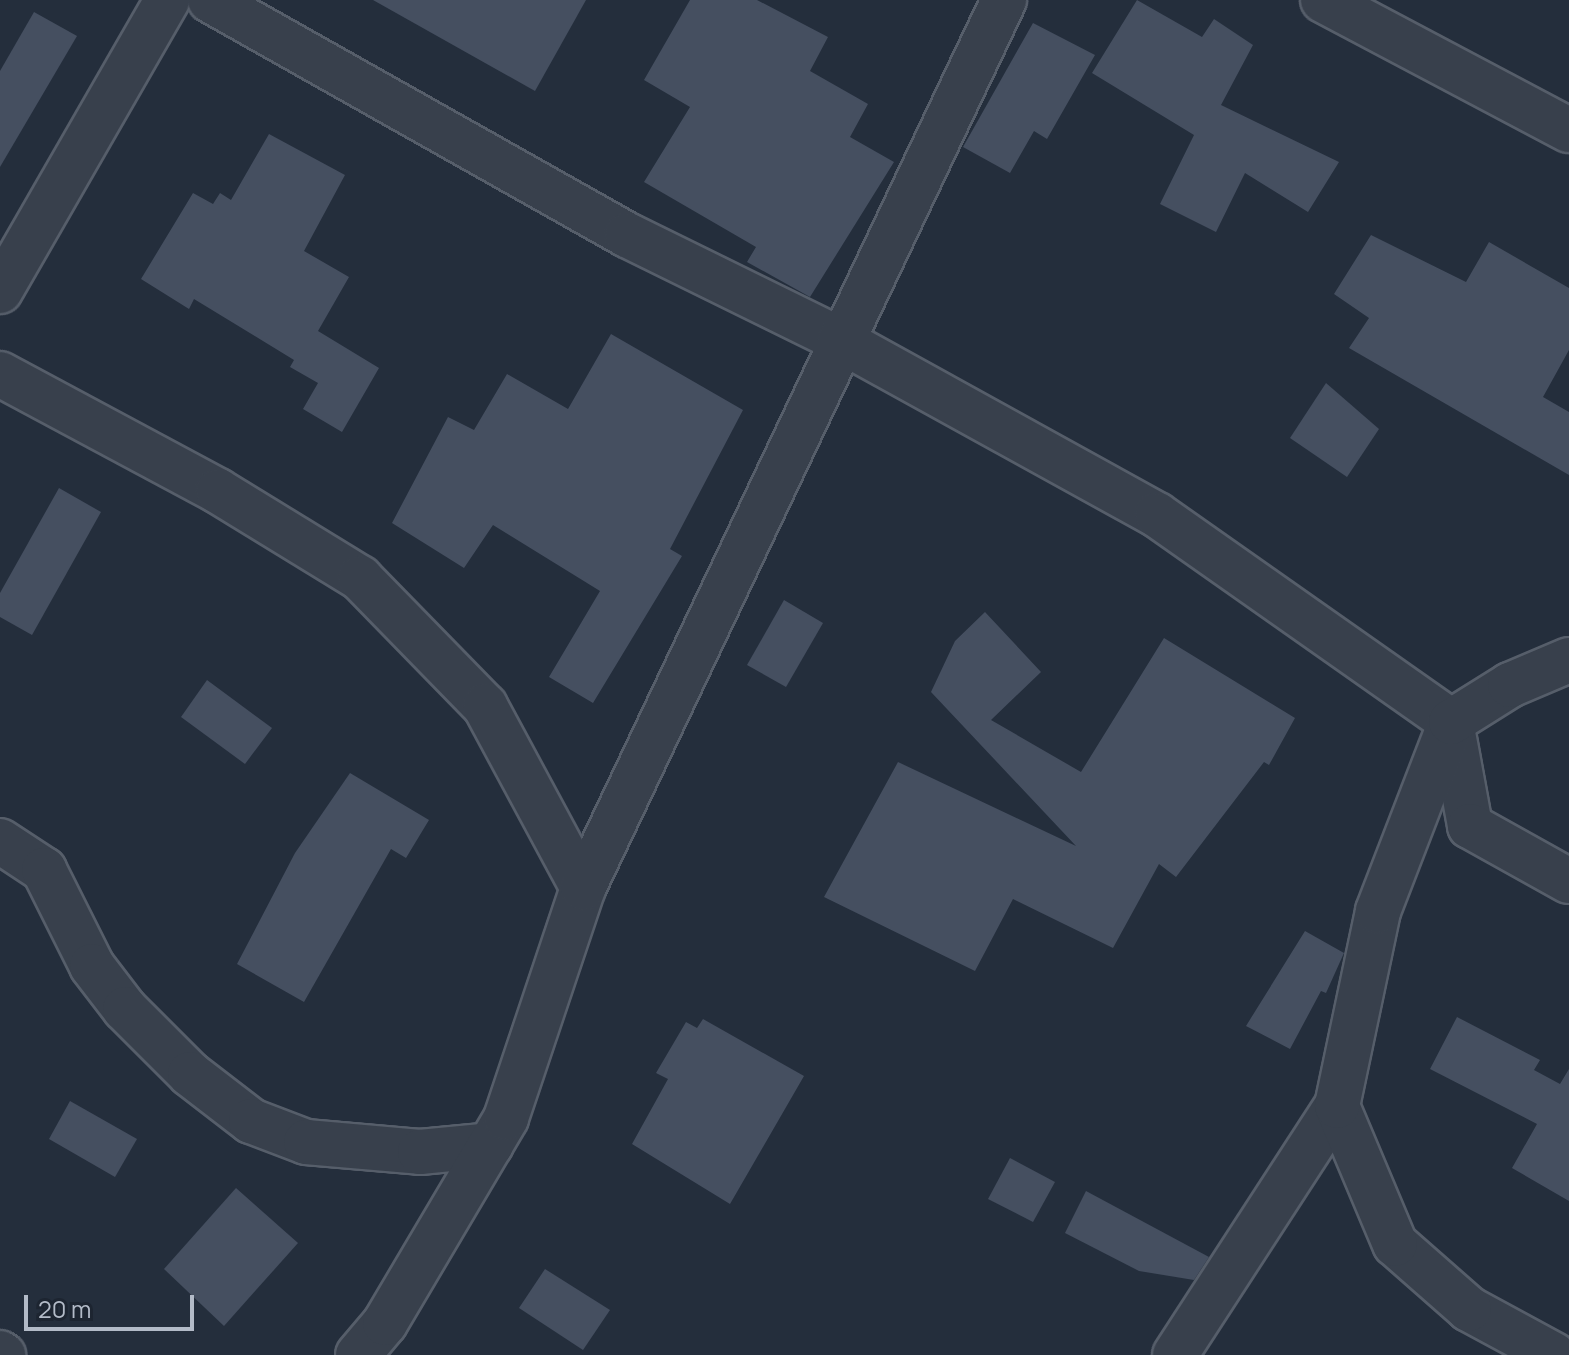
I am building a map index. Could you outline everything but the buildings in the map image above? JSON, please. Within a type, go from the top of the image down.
[{"type":"street","points":[[0,291],[167,0]]},
{"type":"street","points":[[210,0],[627,235],[840,340],[1157,515],[1451,722],[1470,826],[1569,881]]},
{"type":"street","points":[[358,1355],[385,1323],[491,1145],[511,1104],[583,888],[840,340],[1004,0]]},
{"type":"street","points":[[1323,0],[1569,130]]},
{"type":"street","points":[[0,374],[218,491],[360,578],[485,706],[583,888]]},
{"type":"street","points":[[1175,1355],[1337,1106],[1378,911],[1451,722],[1510,685],[1569,660]]},
{"type":"street","points":[[0,841],[44,870],[92,966],[125,1009],[190,1074],[251,1121],[306,1142],[420,1152],[491,1145]]},
{"type":"street","points":[[1337,1106],[1395,1244],[1469,1309],[1554,1355]]}]
